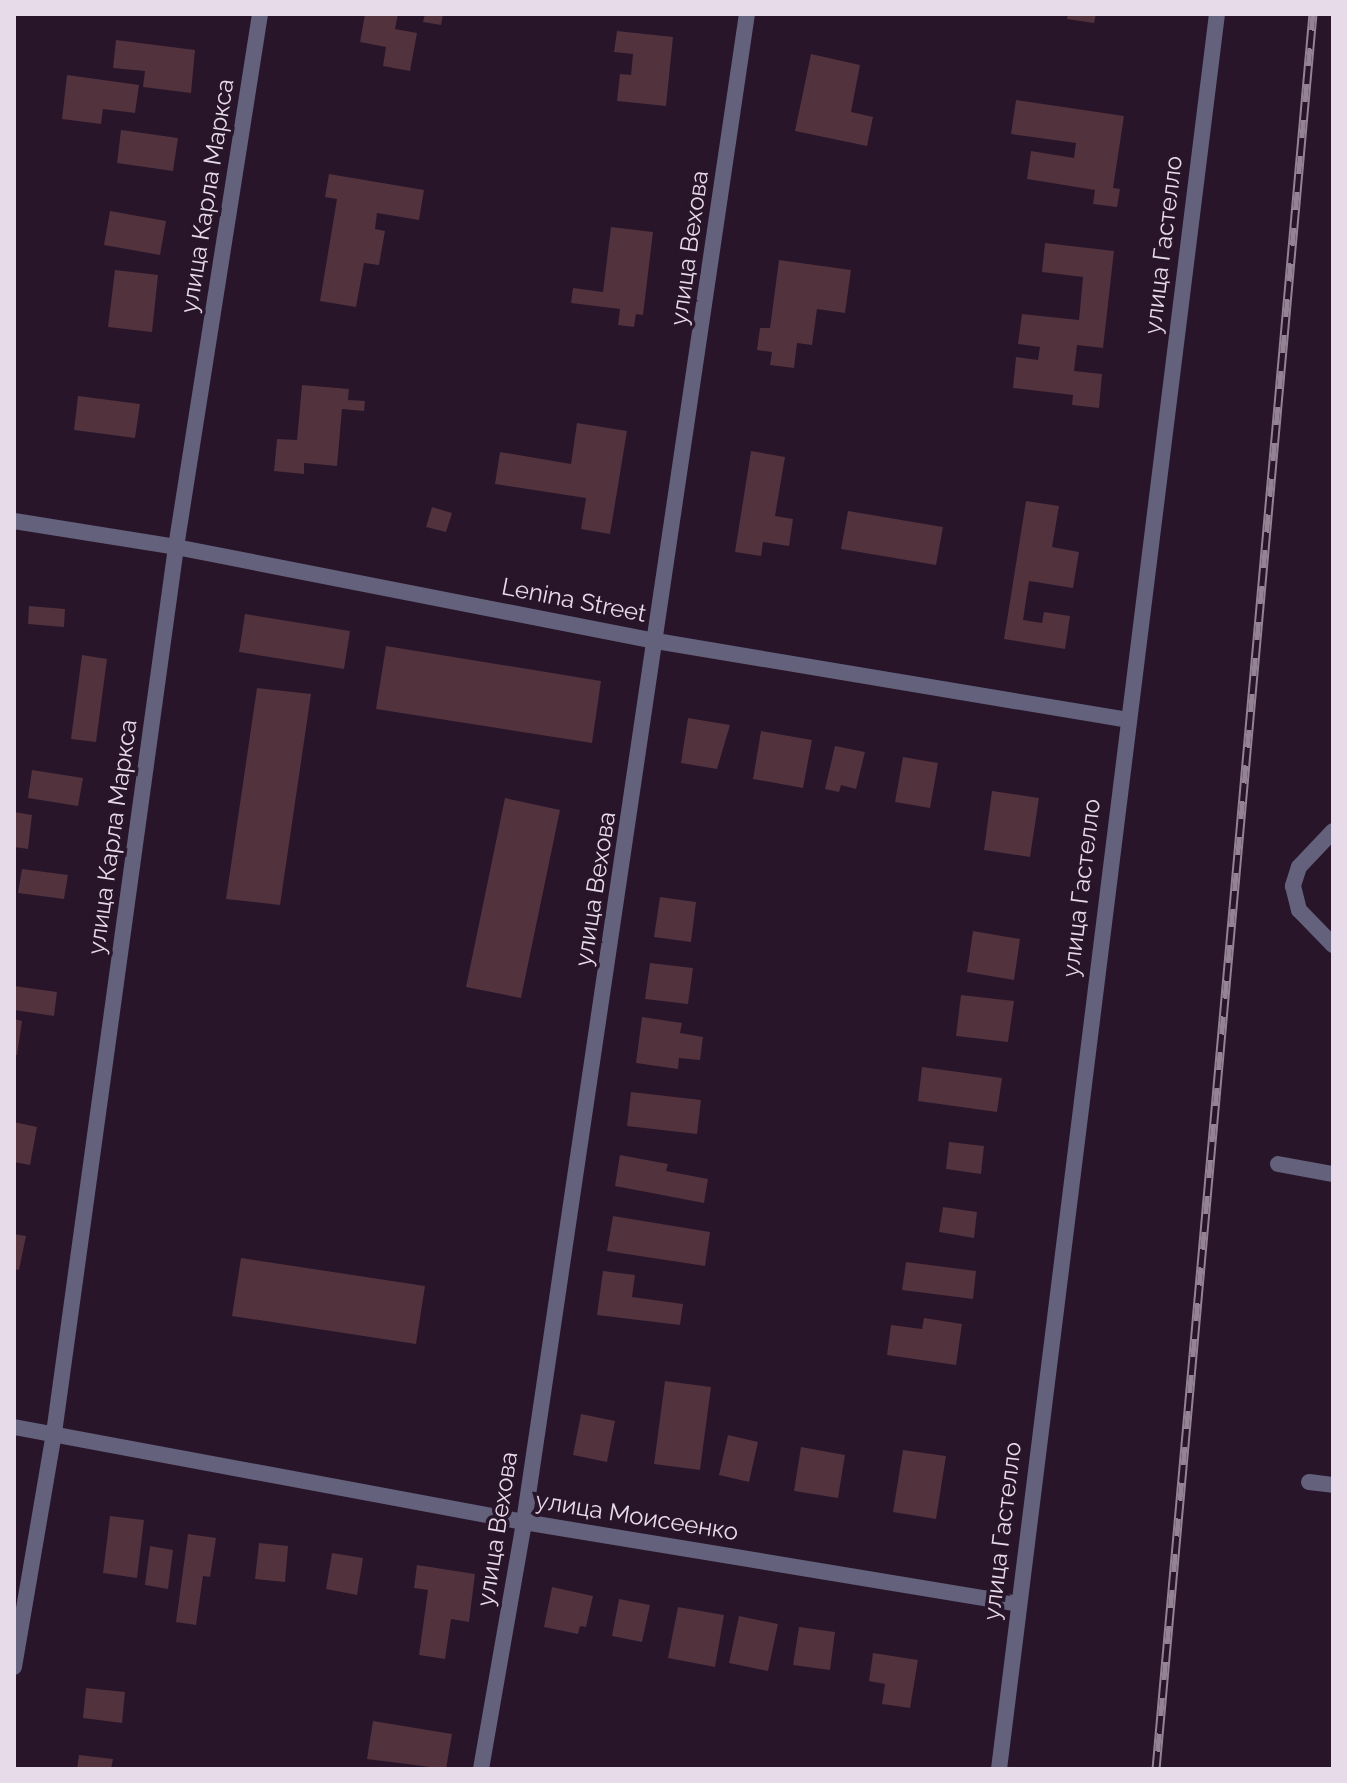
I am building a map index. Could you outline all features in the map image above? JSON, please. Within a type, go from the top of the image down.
[{"type":"street","name":"улица Карла Маркса","points":[[14,1667],[54,1433],[176,547],[260,14]]},
{"type":"street","name":"улица Вехова","points":[[481,1769],[524,1522],[747,14]]},
{"type":"street","name":"улица Гастелло","points":[[999,1769],[1126,720],[1217,14]]},
{"type":"street","name":"Lenina Street","points":[[14,521],[176,547],[656,641],[1126,720]]},
{"type":"street","points":[[1333,831],[1299,867],[1293,886],[1299,910],[1333,945]]},
{"type":"street","points":[[1278,1164],[1333,1174]]},
{"type":"street","name":"улица Моисеенко","points":[[14,1427],[524,1522],[1017,1604]]},
{"type":"street","points":[[1309,1482],[1333,1485]]},
{"type":"building","points":[[365,14],[398,14],[395,29],[417,33],[410,71],[383,66],[386,47],[360,42]]},
{"type":"building","points":[[425,14],[443,14],[441,25],[423,22]]},
{"type":"building","points":[[1068,14],[1096,14],[1094,23],[1067,19]]},
{"type":"building","points":[[617,31],[673,37],[666,106],[617,101],[620,74],[631,75],[633,54],[614,52]]},
{"type":"building","points":[[116,40],[195,50],[191,93],[143,87],[145,71],[113,68]]},
{"type":"building","points":[[811,54],[860,65],[851,112],[873,117],[867,146],[795,131]]},
{"type":"building","points":[[67,75],[139,85],[135,113],[103,109],[101,124],[62,119]]},
{"type":"building","points":[[1016,100],[1124,116],[1113,188],[1120,189],[1117,207],[1093,204],[1095,190],[1027,179],[1031,151],[1074,158],[1076,143],[1011,134]]},
{"type":"building","points":[[121,130],[178,138],[173,171],[117,163]]},
{"type":"building","points":[[329,174],[424,190],[419,220],[377,213],[375,229],[385,231],[379,265],[364,263],[356,307],[320,301],[337,199],[325,197]]},
{"type":"building","points":[[110,211],[166,221],[160,255],[104,245]]},
{"type":"building","points":[[611,227],[653,232],[643,315],[636,314],[634,327],[618,325],[620,309],[571,303],[573,288],[603,292]]},
{"type":"building","points":[[1045,243],[1114,251],[1103,348],[1077,345],[1074,371],[1102,374],[1099,408],[1072,405],[1073,395],[1013,388],[1016,357],[1038,360],[1040,347],[1018,344],[1022,314],[1079,320],[1083,277],[1042,272]]},
{"type":"building","points":[[779,260],[851,270],[845,313],[817,309],[812,345],[797,343],[794,368],[770,365],[772,352],[757,350],[760,328],[770,328]]},
{"type":"building","points":[[115,270],[158,275],[152,332],[108,327]]},
{"type":"building","points":[[302,385],[349,389],[348,400],[365,401],[364,411],[342,409],[337,466],[304,463],[304,474],[274,471],[277,439],[297,440]]},
{"type":"building","points":[[78,396],[140,404],[135,438],[74,430]]},
{"type":"building","points":[[577,423],[627,431],[610,534],[581,529],[586,498],[495,484],[500,452],[571,464]]},
{"type":"building","points":[[751,451],[785,457],[775,516],[793,519],[789,546],[763,542],[761,556],[735,552]]},
{"type":"building","points":[[1026,501],[1059,506],[1052,547],[1079,552],[1073,588],[1029,581],[1023,620],[1042,623],[1044,612],[1070,616],[1065,649],[1004,639]]},
{"type":"building","points":[[432,507],[452,513],[446,532],[426,527]]},
{"type":"building","points":[[848,511],[943,527],[936,565],[841,549]]},
{"type":"building","points":[[29,606],[65,609],[64,627],[28,624]]},
{"type":"building","points":[[245,614],[350,631],[344,669],[239,652]]},
{"type":"building","points":[[386,646],[601,681],[592,743],[376,709]]},
{"type":"building","points":[[82,655],[107,659],[96,742],[71,739]]},
{"type":"building","points":[[257,688],[311,694],[280,905],[226,899]]},
{"type":"building","points":[[688,718],[730,725],[717,769],[681,763]]},
{"type":"building","points":[[761,731],[812,740],[803,788],[753,779]]},
{"type":"building","points":[[835,746],[865,752],[856,789],[841,785],[839,792],[825,789]]},
{"type":"building","points":[[903,757],[938,763],[930,808],[895,802]]},
{"type":"building","points":[[32,770],[83,778],[78,806],[28,798]]},
{"type":"building","points":[[992,791],[1039,798],[1030,857],[984,850]]},
{"type":"building","points":[[505,798],[560,810],[521,998],[466,987]]},
{"type":"building","points":[[14,812],[32,815],[28,849],[14,847]]},
{"type":"building","points":[[22,869],[68,875],[64,899],[18,893]]},
{"type":"building","points":[[660,897],[696,902],[691,942],[654,937]]},
{"type":"building","points":[[973,931],[1020,939],[1014,980],[967,972]]},
{"type":"building","points":[[650,963],[693,968],[688,1004],[645,999]]},
{"type":"building","points":[[14,986],[57,992],[54,1016],[14,1010]]},
{"type":"building","points":[[961,995],[1014,1001],[1008,1042],[956,1036]]},
{"type":"building","points":[[642,1017],[682,1023],[680,1033],[703,1037],[700,1060],[679,1058],[678,1069],[636,1063]]},
{"type":"building","points":[[14,1019],[22,1021],[17,1055],[14,1055]]},
{"type":"building","points":[[922,1067],[1002,1078],[997,1112],[918,1101]]},
{"type":"building","points":[[631,1092],[701,1100],[697,1134],[627,1126]]},
{"type":"building","points":[[14,1122],[37,1127],[30,1165],[14,1162]]},
{"type":"building","points":[[949,1142],[984,1146],[981,1174],[946,1169]]},
{"type":"building","points":[[620,1155],[668,1164],[666,1171],[708,1179],[704,1203],[615,1186]]},
{"type":"building","points":[[943,1207],[977,1212],[974,1238],[939,1232]]},
{"type":"building","points":[[613,1216],[710,1232],[705,1266],[607,1251]]},
{"type":"building","points":[[14,1234],[26,1236],[19,1270],[14,1269]]},
{"type":"building","points":[[241,1258],[425,1286],[416,1344],[232,1316]]},
{"type":"building","points":[[906,1262],[976,1271],[973,1299],[902,1290]]},
{"type":"building","points":[[603,1271],[635,1275],[632,1297],[683,1304],[680,1325],[597,1315]]},
{"type":"building","points":[[924,1318],[962,1324],[956,1365],[887,1355],[891,1325],[922,1329]]},
{"type":"building","points":[[665,1381],[711,1387],[700,1470],[654,1464]]},
{"type":"building","points":[[581,1414],[615,1421],[607,1462],[573,1455]]},
{"type":"building","points":[[728,1435],[758,1442],[749,1482],[719,1475]]},
{"type":"building","points":[[801,1447],[845,1455],[838,1498],[794,1491]]},
{"type":"building","points":[[903,1450],[946,1456],[936,1519],[893,1512]]},
{"type":"building","points":[[110,1516],[144,1520],[137,1578],[103,1573]]},
{"type":"building","points":[[188,1534],[216,1538],[210,1577],[203,1576],[196,1625],[176,1622]]},
{"type":"building","points":[[259,1543],[288,1546],[285,1582],[255,1579]]},
{"type":"building","points":[[150,1546],[173,1550],[168,1589],[145,1585]]},
{"type":"building","points":[[332,1553],[363,1558],[357,1595],[326,1589]]},
{"type":"building","points":[[417,1565],[475,1574],[469,1622],[451,1619],[445,1659],[419,1655],[428,1590],[414,1588]]},
{"type":"building","points":[[552,1587],[593,1596],[586,1627],[580,1626],[578,1634],[544,1627]]},
{"type":"building","points":[[619,1599],[650,1605],[642,1642],[612,1636]]},
{"type":"building","points":[[678,1607],[724,1615],[715,1667],[668,1658]]},
{"type":"building","points":[[739,1616],[778,1624],[768,1671],[729,1663]]},
{"type":"building","points":[[799,1627],[835,1632],[830,1670],[793,1665]]},
{"type":"building","points":[[873,1653],[918,1660],[910,1708],[882,1704],[885,1684],[869,1681]]},
{"type":"building","points":[[86,1688],[125,1692],[122,1723],[83,1718]]},
{"type":"building","points":[[373,1721],[452,1734],[446,1769],[367,1759]]},
{"type":"building","points":[[79,1755],[113,1759],[111,1769],[77,1769]]},
{"type":"railway","points":[[1156,1769],[1313,14]]}]
